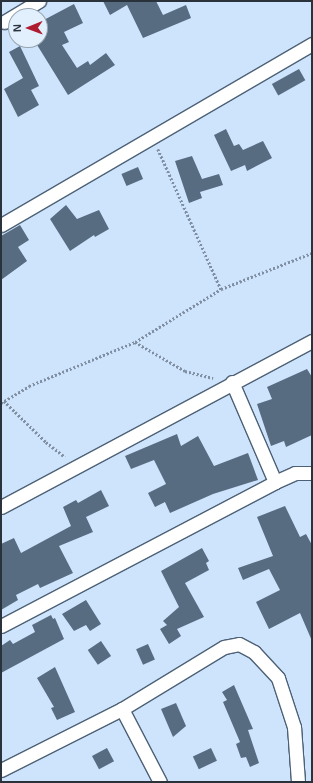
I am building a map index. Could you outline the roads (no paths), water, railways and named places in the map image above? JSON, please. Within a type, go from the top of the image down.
[{"type":"street","points":[[4,22],[36,2]]},
{"type":"street","points":[[1,225],[152,135],[312,44]]},
{"type":"street","points":[[1,506],[232,382],[312,341]]},
{"type":"street","points":[[232,382],[275,482]]},
{"type":"street","points":[[1,626],[275,482],[295,473],[312,473]]},
{"type":"street","points":[[1,770],[122,709],[224,647],[239,644],[254,652],[278,678],[294,727],[298,782]]},
{"type":"street","points":[[122,709],[160,782]]}]
